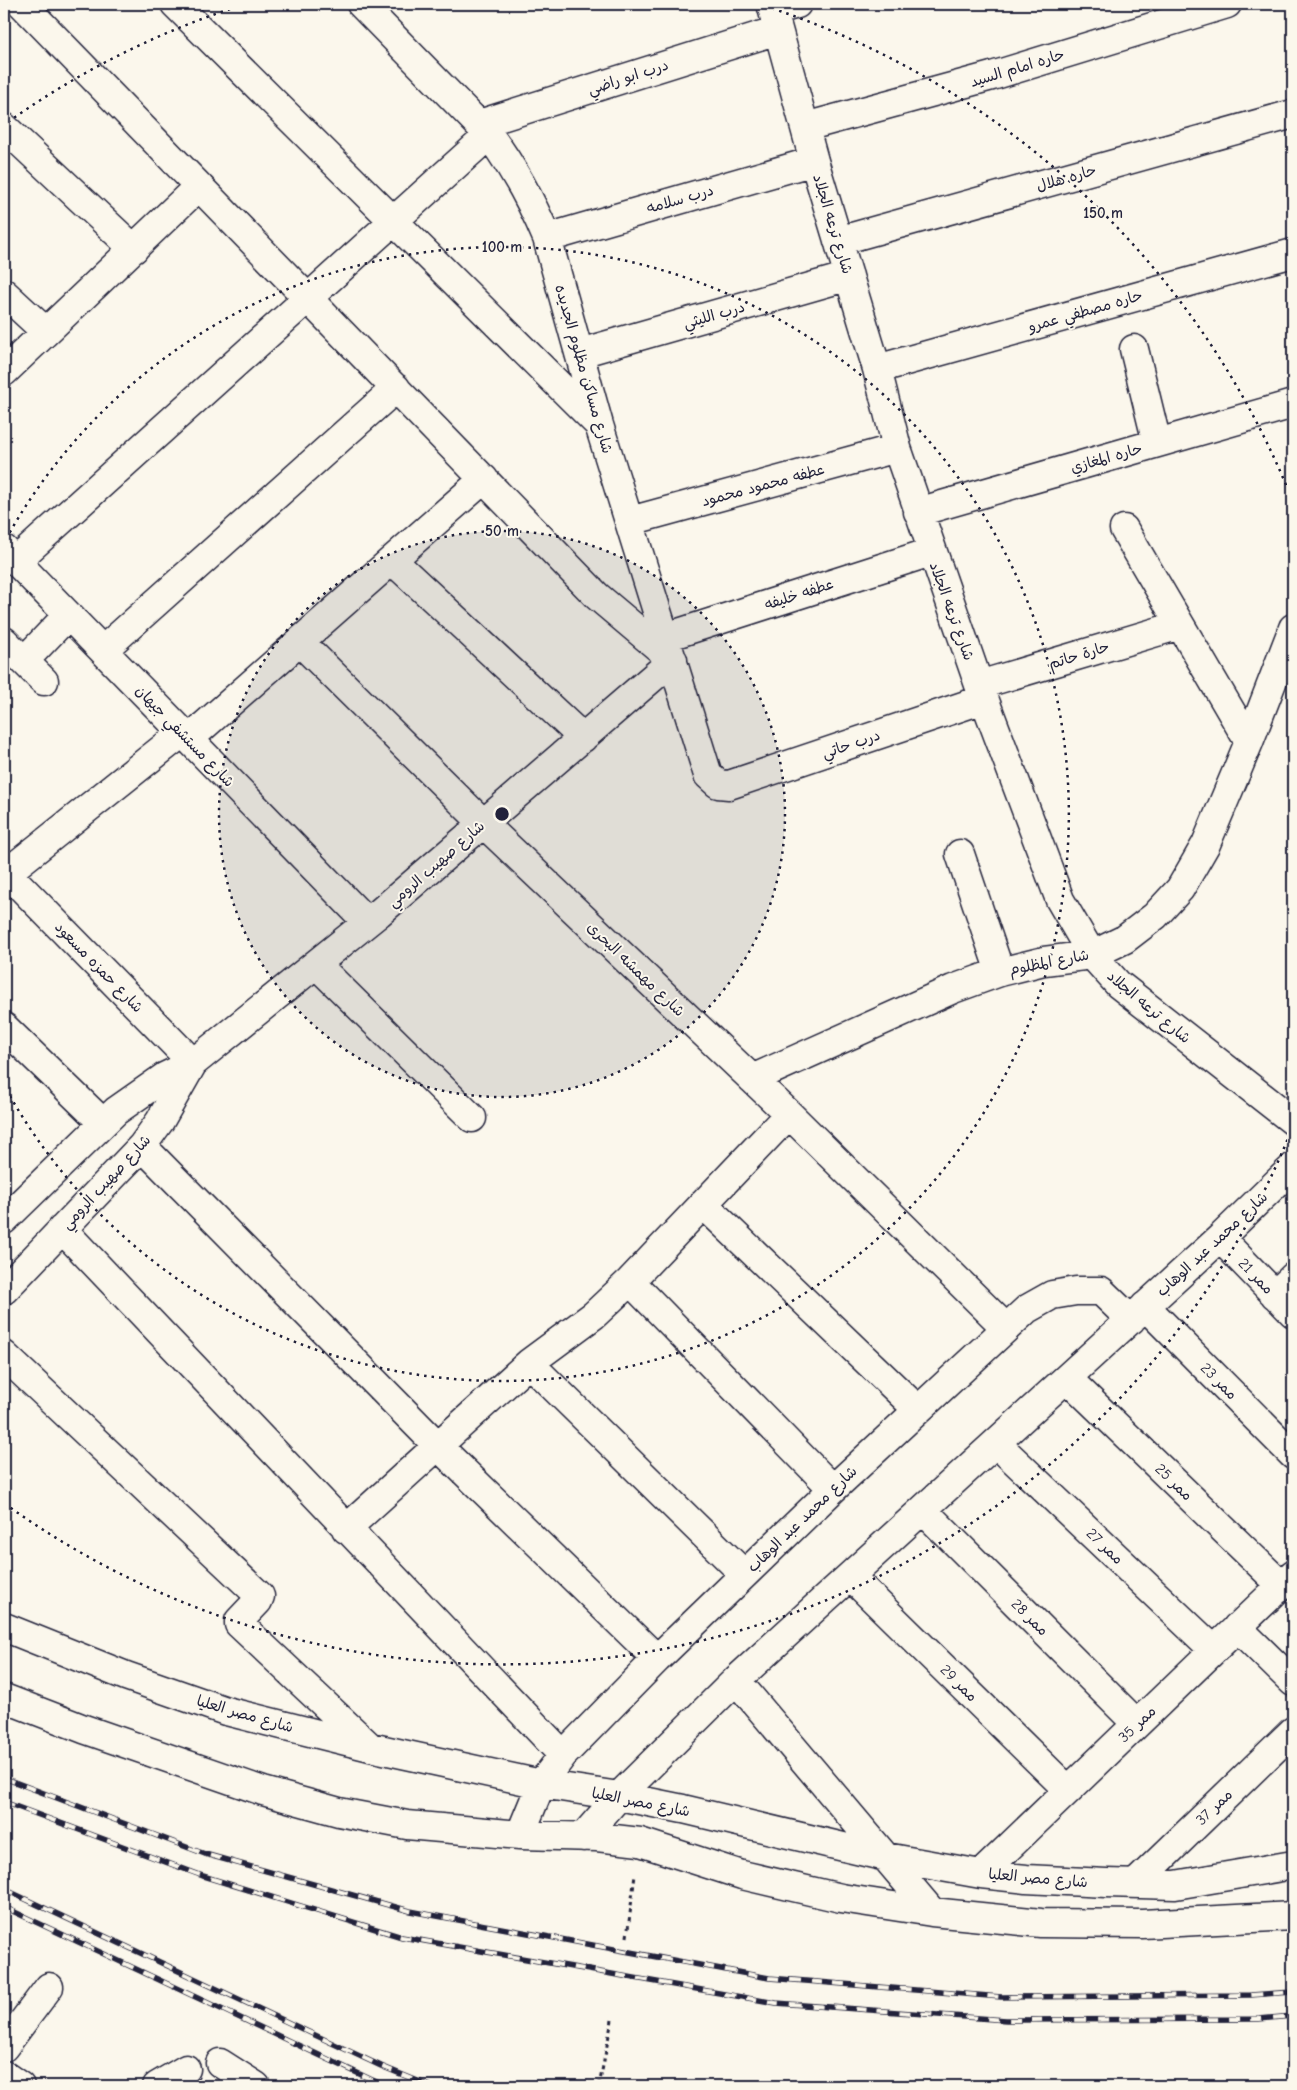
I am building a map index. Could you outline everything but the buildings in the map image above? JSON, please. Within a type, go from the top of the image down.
[{"type":"street","points":[[22,4],[596,596],[670,648]]},
{"type":"street","points":[[175,4],[599,426]]},
{"type":"street","name":"شارع مساكن مظلوم الجديده","points":[[361,4],[484,130],[506,158],[522,183],[546,238],[580,353],[599,426],[670,648],[708,775],[718,784]]},
{"type":"street","name":"حاره امام السيد","points":[[805,127],[992,76],[1227,4]]},
{"type":"street","name":"درب ابو راضي","points":[[484,130],[779,12]]},
{"type":"street","name":"شارع ترعه الجلاد","points":[[779,12],[814,161],[877,369],[897,448],[931,552],[981,692],[1060,900],[1092,955],[1118,984],[1293,1121]]},
{"type":"street","name":"حاره هلال","points":[[838,241],[1293,114]]},
{"type":"street","points":[[4,127],[134,249]]},
{"type":"street","points":[[10,555],[308,298],[393,221],[484,130]]},
{"type":"street","name":"درب سلامه","points":[[546,238],[814,161]]},
{"type":"street","points":[[4,372],[199,186]]},
{"type":"street","name":"حاره مصطفي عمرو","points":[[877,369],[1293,253]]},
{"type":"street","name":"درب الليثي","points":[[580,353],[849,276]]},
{"type":"street","points":[[4,293],[46,332]]},
{"type":"street","points":[[1134,349],[1157,443]]},
{"type":"street","points":[[103,650],[396,388]]},
{"type":"street","name":"حاره المغازي","points":[[918,512],[1293,404]]},
{"type":"street","name":"عطفه محمود محمود","points":[[630,521],[897,448]]},
{"type":"street","points":[[4,874],[186,736],[300,642],[484,479]]},
{"type":"street","points":[[1124,529],[1250,742]]},
{"type":"street","name":"عطفه خليفه","points":[[670,648],[931,552]]},
{"type":"street","name":"شارع مستشفي جيهان","points":[[10,555],[367,922]]},
{"type":"street","points":[[392,560],[583,738]]},
{"type":"street","points":[[24,661],[68,615]]},
{"type":"street","name":"حارة حاتم","points":[[981,692],[1180,625]]},
{"type":"street","name":"شارع المظلوم","points":[[752,1079],[953,989],[1000,972],[1044,961],[1092,955],[1125,939],[1155,916],[1180,889],[1206,844],[1250,742],[1293,628]]},
{"type":"street","points":[[4,641],[44,681]]},
{"type":"street","name":"شارع مهمشه البحرى","points":[[300,642],[483,823],[789,1114],[1006,1328]]},
{"type":"street","name":"شارع صهيب الرومي","points":[[8,1207],[142,1091],[166,1076],[193,1063],[367,922],[583,738],[670,648]]},
{"type":"street","name":"درب حاتي","points":[[718,784],[729,785],[981,692]]},
{"type":"street","points":[[960,854],[1000,972]]},
{"type":"street","name":"شارع حمزه مسعود","points":[[4,874],[16,882],[193,1063]]},
{"type":"street","points":[[316,964],[472,1118]]},
{"type":"street","points":[[4,1027],[103,1123]]},
{"type":"street","name":"شارع صهيب الرومي","points":[[4,1290],[142,1146],[160,1121],[193,1063]]},
{"type":"street","points":[[346,1529],[529,1363],[594,1315],[630,1281],[789,1114]]},
{"type":"street","points":[[142,1146],[438,1446],[657,1659]]},
{"type":"street","name":"شارع محمد عبد الوهاب","points":[[583,1837],[619,1796],[736,1680],[1220,1238],[1293,1167]]},
{"type":"street","points":[[703,1204],[918,1410]]},
{"type":"street","points":[[62,1229],[563,1755]]},
{"type":"street","name":"ممر 21","points":[[1220,1238],[1287,1295]]},
{"type":"street","points":[[630,1281],[834,1489]]},
{"type":"street","name":"شارع محمد عبد الوهاب","points":[[520,1835],[541,1784],[563,1755],[744,1574],[1027,1309],[1052,1295],[1076,1290],[1101,1292],[1138,1313]]},
{"type":"street","name":"ممر 23","points":[[1138,1313],[1293,1455]]},
{"type":"street","points":[[4,1355],[260,1596],[258,1601],[239,1621],[239,1624],[370,1747]]},
{"type":"street","points":[[529,1363],[744,1574]]},
{"type":"street","name":"ممر 25","points":[[1067,1378],[1287,1580]]},
{"type":"street","name":"ممر 27","points":[[996,1443],[1214,1650]]},
{"type":"street","name":"ممر 28","points":[[923,1510],[1137,1724]]},
{"type":"street","name":"ممر 29","points":[[850,1576],[1068,1790]]},
{"type":"street","name":"ممر 35","points":[[981,1874],[1287,1580]]},
{"type":"street","name":"شارع مصر العليا","points":[[4,1627],[126,1676],[226,1712],[370,1747],[541,1784],[619,1796],[886,1857],[981,1874],[1026,1879],[1136,1884],[1175,1884],[1293,1865]]},
{"type":"street","points":[[1237,1627],[1293,1682]]},
{"type":"street","points":[[736,1680],[932,1912]]},
{"type":"street","points":[[4,1698],[188,1766],[263,1790],[339,1812],[407,1825],[520,1835],[583,1837],[640,1842],[742,1875],[840,1898],[932,1912],[1059,1923],[1142,1924],[1293,1916]]},
{"type":"street","name":"ممر 37","points":[[1136,1884],[1293,1731]]},
{"type":"street","points":[[4,2047],[49,1987]]},
{"type":"street","points":[[220,2063],[256,2086]]},
{"type":"street","points":[[157,2086],[186,2069]]},
{"type":"street","points":[[4,2075],[20,2086]]},
{"type":"path","points":[[627,1937],[640,1842]]},
{"type":"path","points":[[599,2086],[612,2020]]},
{"type":"railway","points":[[4,1778],[205,1854],[410,1911],[769,1978],[1001,1997],[1251,1995],[1293,1992]]},
{"type":"railway","points":[[4,1802],[203,1876],[402,1937],[776,2003],[1006,2020],[1259,2019],[1293,2016]]},
{"type":"railway","points":[[4,1889],[381,2066],[430,2086]]},
{"type":"railway","points":[[4,1907],[385,2086]]}]
